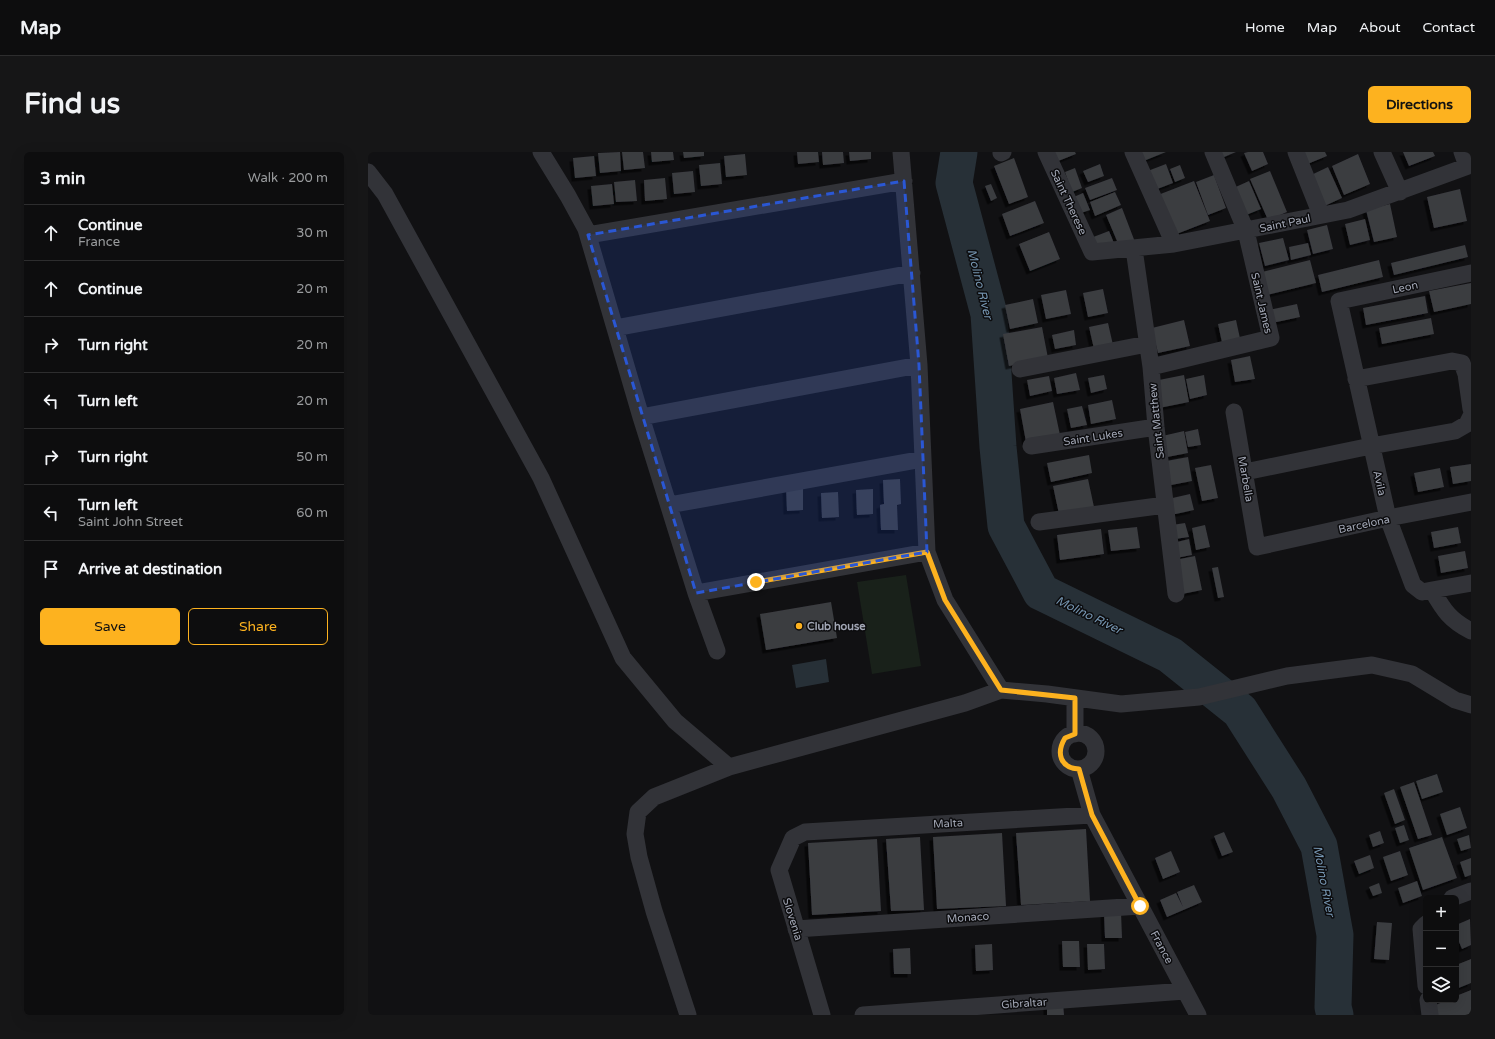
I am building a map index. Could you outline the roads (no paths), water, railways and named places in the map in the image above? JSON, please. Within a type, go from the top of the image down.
[{"type":"street","points":[[543,152],[586,229],[641,416],[696,593],[717,651]]},
{"type":"street","points":[[901,152],[919,365],[927,552],[945,600],[1001,690]]},
{"type":"street","name":"Saint Therese","points":[[1046,152],[1092,252]]},
{"type":"street","points":[[1133,152],[1174,244]]},
{"type":"street","name":"Saint James","points":[[1151,367],[1271,338],[1246,231],[1213,152]]},
{"type":"street","points":[[1296,152],[1320,215]]},
{"type":"street","points":[[1382,152],[1400,192]]},
{"type":"street","name":"Saint Paul","points":[[1092,252],[1174,244],[1348,210],[1400,192],[1467,161]]},
{"type":"street","points":[[368,172],[385,194],[541,478],[623,658],[675,721],[729,767]]},
{"type":"street","points":[[588,235],[904,181]]},
{"type":"street","name":"Saint Matthew","points":[[1134,249],[1151,367],[1156,427],[1176,594]]},
{"type":"street","points":[[615,328],[912,273]]},
{"type":"street","name":"Leon","points":[[1339,302],[1471,273]]},
{"type":"street","name":"Avila","points":[[1339,302],[1388,518],[1413,585],[1422,592],[1432,590]]},
{"type":"street","points":[[1020,369],[1147,344]]},
{"type":"street","points":[[1356,379],[1452,361],[1462,363],[1466,374],[1471,409]]},
{"type":"street","points":[[641,416],[919,365]]},
{"type":"street","name":"Marbella","points":[[1234,412],[1257,547]]},
{"type":"street","points":[[1245,472],[1371,446],[1455,431],[1467,424],[1471,416]]},
{"type":"street","name":"Saint Lukes","points":[[1031,446],[1156,427]]},
{"type":"street","points":[[669,505],[923,459]]},
{"type":"street","name":"Barcelona","points":[[1257,547],[1388,518],[1471,502]]},
{"type":"street","points":[[1038,522],[1165,505]]},
{"type":"street","points":[[696,593],[927,552]]},
{"type":"street","points":[[1471,583],[1432,590],[1444,610],[1458,624],[1471,631]]},
{"type":"street","points":[[688,1015],[654,911],[639,857],[635,834],[638,812],[654,797],[729,767],[965,702],[1001,690],[1121,704],[1199,698],[1287,676],[1372,665],[1412,674],[1455,700],[1471,705]]},
{"type":"street","points":[[1075,698],[1075,734]]},
{"type":"street","points":[[1075,734],[1080,734],[1090,739],[1094,743],[1096,749],[1094,760],[1090,765],[1079,769],[1073,769],[1067,766],[1060,756],[1060,750],[1065,738],[1075,734]]},
{"type":"street","name":"France","points":[[1079,769],[1092,815],[1198,1015]]},
{"type":"street","name":"Malta","points":[[805,832],[1092,815]]},
{"type":"street","name":"Slovenia","points":[[805,832],[793,838],[779,870],[822,1015]]},
{"type":"street","points":[[1459,895],[1471,891]]},
{"type":"street","name":"Monaco","points":[[796,929],[1140,906]]},
{"type":"street","points":[[1423,928],[1421,930],[1424,967]]},
{"type":"street","name":"Gibraltar","points":[[864,1015],[1185,991]]},
{"type":"street","points":[[1428,1003],[1430,1015]]},
{"type":"waterway","name":"Molino River","points":[[959,152],[954,183],[989,314],[998,447],[1006,526],[1041,592],[1170,655],[1240,711],[1289,788],[1319,846],[1335,935],[1333,1007],[1335,1015]]},
{"type":"place","name":"Club house","points":[[799,626]]}]
